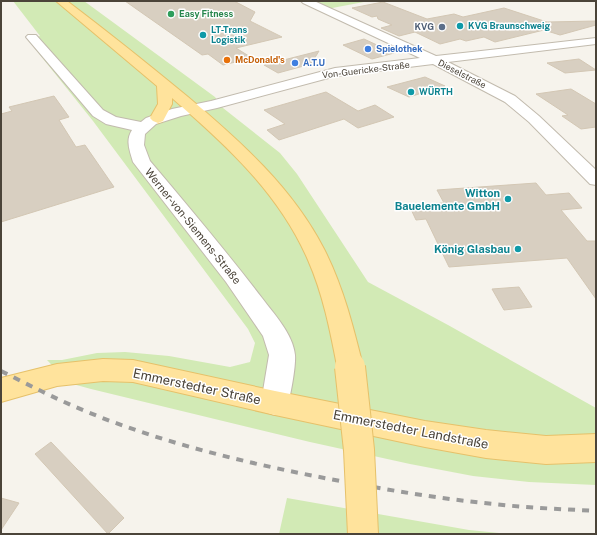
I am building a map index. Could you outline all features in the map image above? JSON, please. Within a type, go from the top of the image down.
[{"type":"main road","points":[[62,1],[164,84],[258,167],[284,200],[314,248],[334,302],[350,366],[361,464],[362,534]]},
{"type":"main road","points":[[150,122],[165,104],[164,84]]},
{"type":"main road","name":"Emmerstedter Straße","points":[[1,390],[57,375],[104,370],[133,371],[275,403]]},
{"type":"main road","name":"Emmerstedter Landstraße","points":[[275,403],[425,434],[486,444],[546,450],[596,448]]},
{"type":"street","name":"Dieselstraße","points":[[306,1],[436,61],[520,106],[596,180]]},
{"type":"street","points":[[32,37],[59,58],[98,113],[106,119],[117,123],[150,122]]},
{"type":"street","name":"Von-Guericke-Straße","points":[[150,122],[193,109],[221,103],[327,74],[596,41]]},
{"type":"street","name":"Werner-von-Siemens-Straße","points":[[150,122],[136,139],[138,154],[142,162],[241,286],[278,341],[282,355],[275,403]]},
{"type":"green space","points":[[13,1],[84,1],[215,97],[223,108],[280,153],[297,174],[368,282],[596,408],[596,485],[529,482],[473,476],[410,464],[310,442],[69,383],[47,360],[62,360],[97,353],[125,352],[169,356],[230,367],[250,362],[255,343],[248,329],[93,121],[28,40],[40,36]]},
{"type":"green space","points":[[312,1],[369,1],[327,9]]},
{"type":"green space","points":[[287,498],[469,530],[509,534],[279,534]]},
{"type":"building","points":[[125,1],[234,1],[255,12],[250,21],[282,37],[236,48],[252,58],[223,65],[208,54],[202,55]]},
{"type":"building","points":[[383,2],[427,19],[454,14],[463,17],[504,8],[547,22],[596,21],[596,25],[560,35],[544,30],[495,42],[484,37],[466,41],[460,39],[440,44],[415,32],[399,36],[381,28],[392,25],[378,19],[377,16],[372,17],[352,8]]},
{"type":"building","name":"Spielothek","points":[[364,39],[394,53],[372,59],[343,45]]},
{"type":"building","name":"A.T.U","points":[[319,51],[311,64],[278,73],[264,65]]},
{"type":"building","points":[[579,59],[596,70],[565,73],[547,63]]},
{"type":"building","name":"WÜRTH","points":[[425,77],[445,86],[409,97],[387,87]]},
{"type":"building","points":[[571,89],[596,104],[596,127],[581,129],[562,116],[568,115],[536,94]]},
{"type":"building","points":[[326,92],[358,111],[375,105],[394,117],[358,128],[344,119],[279,140],[267,130],[285,124],[264,110]]},
{"type":"building","points":[[54,96],[69,117],[59,120],[76,147],[85,145],[114,187],[1,222],[1,114],[12,111],[9,107]]},
{"type":"building","points":[[536,183],[546,195],[569,193],[582,208],[561,210],[587,241],[596,241],[596,299],[567,258],[449,267],[426,219],[416,220],[409,205],[444,203],[437,190]]},
{"type":"building","points":[[519,287],[532,307],[504,310],[492,289]]},
{"type":"building","points":[[51,442],[124,518],[108,534],[35,454]]},
{"type":"building","points":[[1,498],[19,503],[1,530]]},
{"type":"railway","points":[[1,371],[64,402],[115,423],[177,443],[240,460],[335,480],[434,497],[520,506],[596,511]]},
{"type":"place","name":"Easy Fitness","points":[[171,14]]},
{"type":"place","name":"KVG Braunschweig","points":[[460,26]]},
{"type":"place","name":"KVG","points":[[442,27]]},
{"type":"place","name":"LT-Trans Logistik","points":[[203,35]]},
{"type":"place","name":"Spielothek","points":[[368,49]]},
{"type":"place","name":"McDonald's","points":[[227,60]]},
{"type":"place","name":"A.T.U","points":[[295,63]]},
{"type":"place","name":"WÜRTH","points":[[411,92]]},
{"type":"place","name":"Witton Bauelemente GmbH","points":[[508,199]]},
{"type":"place","name":"König Glasbau","points":[[518,249]]}]
